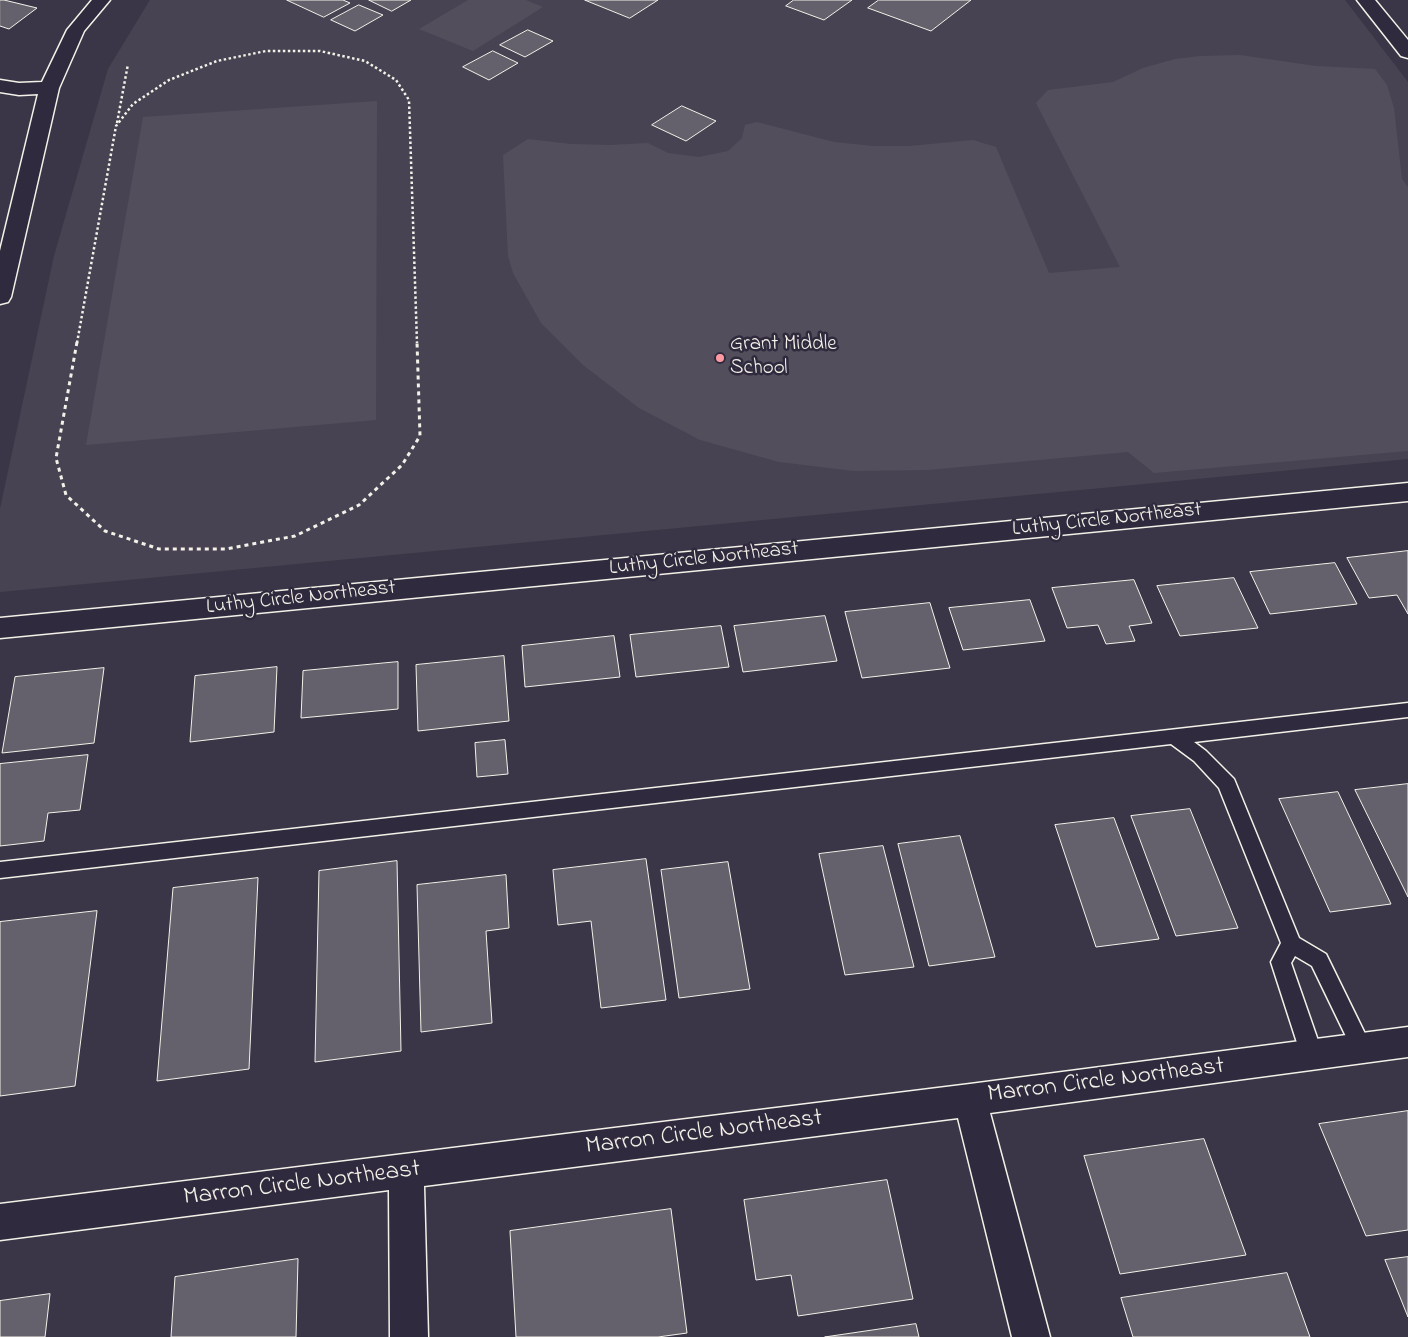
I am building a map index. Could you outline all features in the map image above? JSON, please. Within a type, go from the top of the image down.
[{"type":"street","points":[[0,296],[49,88],[76,30],[101,0]]},
{"type":"street","points":[[1366,0],[1408,52]]},
{"type":"street","points":[[0,86],[49,88]]},
{"type":"street","name":"Luthy Circle Northeast","points":[[0,628],[1408,492]]},
{"type":"street","name":"Marron Circle Northeast","points":[[0,1222],[970,1100],[1408,1042]]},
{"type":"street","points":[[970,1100],[1031,1337]]},
{"type":"street","points":[[406,1172],[408,1337]]},
{"type":"lane","points":[[0,870],[1408,710]]},
{"type":"lane","points":[[1176,736],[1200,756],[1227,784],[1291,944],[1319,960],[1362,1048]]},
{"type":"lane","points":[[1291,944],[1281,962],[1312,1055]]},
{"type":"path","points":[[116,126],[133,104],[169,80],[217,60],[266,51],[320,51],[365,61],[396,80],[409,100],[420,436],[402,465],[359,505],[296,536],[226,550],[159,548],[105,531],[66,495],[56,458],[116,126],[128,64]]},
{"type":"shaded area","name":"Grant Middle School","points":[[150,0],[1345,0],[1408,82],[1408,459],[0,592],[0,509],[54,256],[108,69]]},
{"type":"shaded area","points":[[468,0],[526,0],[543,7],[473,51],[419,29]]},
{"type":"shaded area","points":[[1240,55],[1316,66],[1375,69],[1387,85],[1394,108],[1402,179],[1408,187],[1408,451],[1154,473],[1128,452],[927,470],[854,471],[779,462],[700,440],[639,408],[583,365],[541,323],[513,273],[508,256],[503,155],[528,139],[571,144],[610,145],[648,143],[668,153],[699,157],[728,151],[742,138],[745,125],[757,122],[834,142],[873,146],[909,146],[973,140],[996,147],[1049,273],[1120,267],[1036,103],[1048,90],[1113,82],[1143,68],[1175,59]]},
{"type":"shaded area","points":[[377,101],[376,420],[86,445],[143,117]]},
{"type":"building","points":[[0,0],[37,8],[9,29],[0,26]]},
{"type":"building","points":[[287,0],[343,0],[350,3],[324,17]]},
{"type":"building","points":[[369,0],[411,0],[392,11]]},
{"type":"building","points":[[585,0],[658,0],[630,18]]},
{"type":"building","points":[[794,0],[852,0],[824,20],[786,6]]},
{"type":"building","points":[[879,0],[971,0],[931,31],[868,8]]},
{"type":"building","points":[[359,5],[383,15],[355,31],[331,20]]},
{"type":"building","points":[[528,30],[553,41],[525,57],[500,45]]},
{"type":"building","points":[[493,51],[518,63],[489,80],[463,67]]},
{"type":"building","points":[[682,106],[716,121],[686,141],[652,125]]},
{"type":"building","points":[[1408,551],[1408,614],[1397,595],[1369,598],[1347,558]]},
{"type":"building","points":[[1335,563],[1357,604],[1270,614],[1250,572]]},
{"type":"building","points":[[1234,578],[1258,628],[1180,636],[1157,586]]},
{"type":"building","points":[[1134,580],[1152,623],[1129,626],[1135,641],[1106,644],[1098,625],[1067,628],[1052,588]]},
{"type":"building","points":[[1030,600],[1045,641],[963,650],[949,608]]},
{"type":"building","points":[[930,603],[950,668],[862,678],[845,612]]},
{"type":"building","points":[[825,616],[837,661],[743,672],[734,626]]},
{"type":"building","points":[[721,626],[729,667],[636,677],[630,635]]},
{"type":"building","points":[[614,636],[620,677],[525,687],[522,646]]},
{"type":"building","points":[[504,656],[509,721],[418,731],[416,665]]},
{"type":"building","points":[[398,662],[398,709],[301,718],[303,671]]},
{"type":"building","points":[[277,667],[274,732],[190,742],[195,676]]},
{"type":"building","points":[[104,668],[94,743],[2,753],[15,677]]},
{"type":"building","points":[[505,740],[508,774],[477,777],[475,743]]},
{"type":"building","points":[[88,755],[80,810],[48,813],[44,841],[0,846],[0,764]]},
{"type":"building","points":[[1408,784],[1408,897],[1355,790]]},
{"type":"building","points":[[1338,792],[1391,904],[1330,912],[1279,799]]},
{"type":"building","points":[[1190,809],[1238,928],[1176,936],[1131,816]]},
{"type":"building","points":[[1114,818],[1159,939],[1096,947],[1055,825]]},
{"type":"building","points":[[960,836],[995,957],[929,966],[898,844]]},
{"type":"building","points":[[883,846],[914,967],[845,975],[819,854]]},
{"type":"building","points":[[646,859],[666,1000],[601,1008],[591,921],[558,925],[553,870]]},
{"type":"building","points":[[397,861],[401,1051],[315,1062],[319,871]]},
{"type":"building","points":[[728,862],[750,989],[679,998],[661,870]]},
{"type":"building","points":[[506,875],[509,928],[486,931],[492,1023],[421,1032],[417,885]]},
{"type":"building","points":[[258,878],[249,1069],[157,1081],[173,888]]},
{"type":"building","points":[[97,911],[75,1086],[0,1096],[0,922]]},
{"type":"building","points":[[1408,1111],[1408,1230],[1366,1236],[1319,1124]]},
{"type":"building","points":[[1204,1139],[1246,1255],[1120,1274],[1084,1156]]},
{"type":"building","points":[[887,1180],[913,1299],[798,1316],[791,1275],[756,1280],[744,1200]]},
{"type":"building","points":[[671,1209],[687,1333],[658,1337],[516,1337],[510,1231]]},
{"type":"building","points":[[1408,1257],[1408,1317],[1385,1260]]},
{"type":"building","points":[[298,1259],[296,1337],[171,1337],[175,1277]]},
{"type":"building","points":[[1287,1273],[1310,1337],[1133,1337],[1121,1298]]},
{"type":"building","points":[[50,1294],[45,1337],[0,1337],[0,1301]]},
{"type":"building","points":[[916,1324],[919,1337],[825,1337]]},
{"type":"place","name":"Grant Middle School","points":[[720,358]]}]
